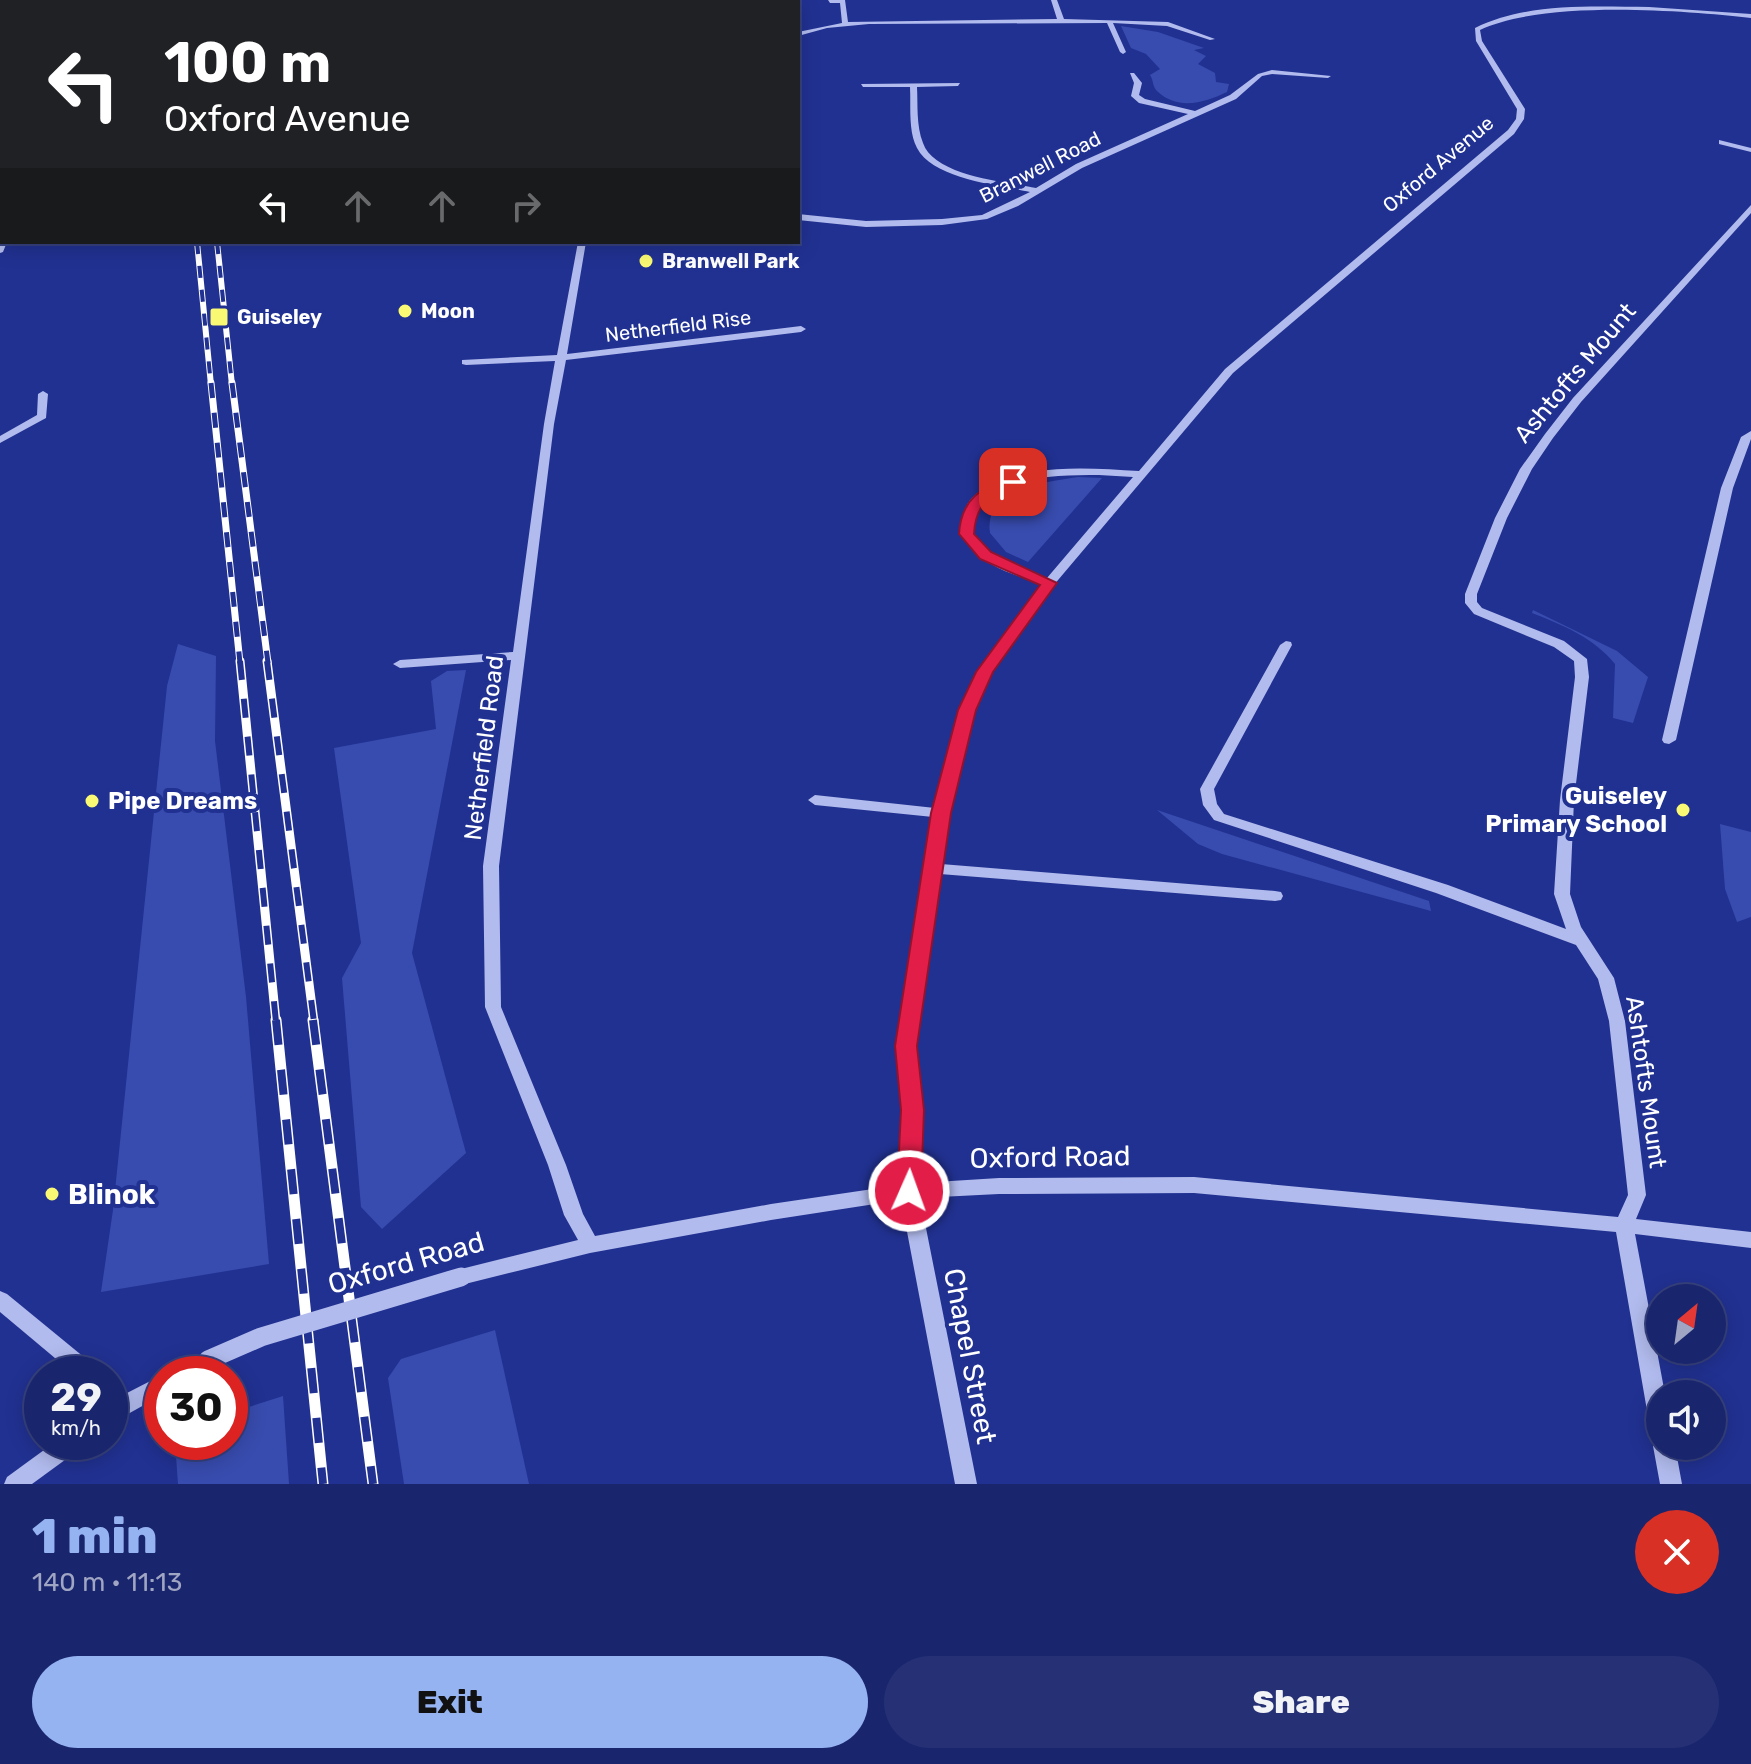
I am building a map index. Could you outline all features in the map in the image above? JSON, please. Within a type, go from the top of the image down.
[{"type":"street","points":[[830,1],[843,1],[845,23]]},
{"type":"street","name":"Oxford Avenue","points":[[909,1191],[913,1110],[906,1046],[941,813],[967,710],[985,672],[1049,583],[1229,371],[1250,350],[1511,132],[1520,119],[1521,109],[1479,41],[1477,29],[1484,20],[1502,12],[1535,5],[1576,2],[1662,6],[1751,16]]},
{"type":"street","points":[[1055,3],[1061,21]]},
{"type":"street","points":[[1109,21],[1123,52]]},
{"type":"street","points":[[800,34],[845,23],[1130,21],[1181,26],[1212,39]]},
{"type":"street","points":[[1257,63],[1272,72],[1328,76]]},
{"type":"street","name":"Branwell Road","points":[[800,217],[839,223],[961,221],[1002,211],[1079,166],[1233,97],[1252,79],[1272,72]]},
{"type":"street","points":[[1132,74],[1138,83],[1135,96],[1142,101],[1196,114]]},
{"type":"street","points":[[913,84],[919,143],[926,156],[939,166],[958,172],[1034,190]]},
{"type":"street","points":[[863,85],[958,84]]},
{"type":"street","points":[[1722,142],[1751,150]]},
{"type":"street","name":"Ashtofts Mount","points":[[1624,1225],[1637,1195],[1617,1021],[1606,978],[1573,928],[1562,894],[1567,800],[1582,677],[1580,659],[1559,644],[1478,611],[1471,603],[1471,594],[1501,518],[1526,469],[1549,436],[1577,400],[1751,208]]},
{"type":"street","name":"Netherfield Road","points":[[582,244],[560,358],[517,656],[491,866],[493,1007],[574,1215],[590,1245]]},
{"type":"street","name":"Netherfield Rise","points":[[466,362],[560,358],[801,329]]},
{"type":"street","points":[[0,440],[42,416],[43,394]]},
{"type":"street","points":[[1669,740],[1727,488],[1746,437],[1751,434]]},
{"type":"street","points":[[1049,583],[997,562],[979,549],[967,534],[966,526],[976,500],[1013,482],[1048,473],[1086,471],[1141,474]]},
{"type":"street","points":[[1286,645],[1207,789],[1210,805],[1219,817],[1442,889],[1584,942]]},
{"type":"street","points":[[400,664],[517,656]]},
{"type":"street","points":[[815,800],[941,813]]},
{"type":"street","points":[[933,868],[1275,896]]},
{"type":"street","name":"Oxford Road","points":[[217,1356],[261,1337],[461,1277],[590,1245],[909,1191],[999,1186],[1194,1185],[1624,1225],[1751,1240]]},
{"type":"street","name":"Chapel Street","points":[[909,1191],[966,1484]]},
{"type":"street","points":[[1624,1225],[1652,1380]]},
{"type":"street","points":[[0,1300],[67,1356]]},
{"type":"street","points":[[15,1484],[48,1460]]},
{"type":"street","points":[[1667,1460],[1671,1484]]},
{"type":"shaded area","points":[[1121,26],[1158,32],[1204,48],[1194,50],[1206,56],[1198,64],[1215,73],[1216,82],[1229,84],[1227,92],[1192,103],[1166,98],[1156,90],[1150,75],[1160,69],[1146,54],[1131,48]]},
{"type":"shaded area","points":[[1078,477],[1102,478],[1028,562],[1006,552],[990,533],[990,518],[996,506],[1006,497],[1034,485]]},
{"type":"shaded area","points":[[1533,610],[1617,651],[1648,677],[1633,723],[1613,718],[1615,664],[1588,640],[1532,613]]},
{"type":"shaded area","points":[[178,644],[216,656],[215,741],[246,997],[269,1264],[101,1292],[113,1210],[167,686]]},
{"type":"shaded area","points":[[466,670],[412,953],[466,1153],[382,1229],[361,1207],[342,978],[361,943],[334,748],[436,729],[431,681],[447,671]]},
{"type":"shaded area","points":[[1157,810],[1429,901],[1431,911],[1222,854],[1198,844]]},
{"type":"shaded area","points":[[1720,824],[1751,832],[1751,917],[1737,922],[1725,889]]},
{"type":"shaded area","points":[[495,1330],[529,1484],[404,1484],[388,1378],[401,1359]]},
{"type":"shaded area","points":[[283,1396],[289,1484],[178,1484],[176,1460],[248,1460],[248,1407]]},
{"type":"railway","points":[[197,244],[211,385]]},
{"type":"railway","points":[[217,244],[232,385]]},
{"type":"railway","points":[[211,383],[240,663]]},
{"type":"railway","points":[[232,383],[268,663]]},
{"type":"railway","points":[[240,661],[276,1022]]},
{"type":"railway","points":[[267,661],[314,1022]]},
{"type":"railway","points":[[276,1020],[323,1484]]},
{"type":"railway","points":[[313,1020],[373,1484]]},
{"type":"place","name":"Branwell Park","points":[[646,261]]},
{"type":"place","name":"Moon","points":[[405,311]]},
{"type":"place","name":"Guiseley","points":[[219,317]]},
{"type":"place","name":"Pipe Dreams","points":[[92,801]]},
{"type":"place","name":"Guiseley Primary School","points":[[1683,810]]},
{"type":"place","name":"Blinok","points":[[52,1194]]},
{"type":"route","points":[[909,1191],[913,1110],[906,1046],[941,813],[967,710],[985,672],[1049,583],[985,556],[967,534],[967,518],[976,500],[1013,482]]}]
